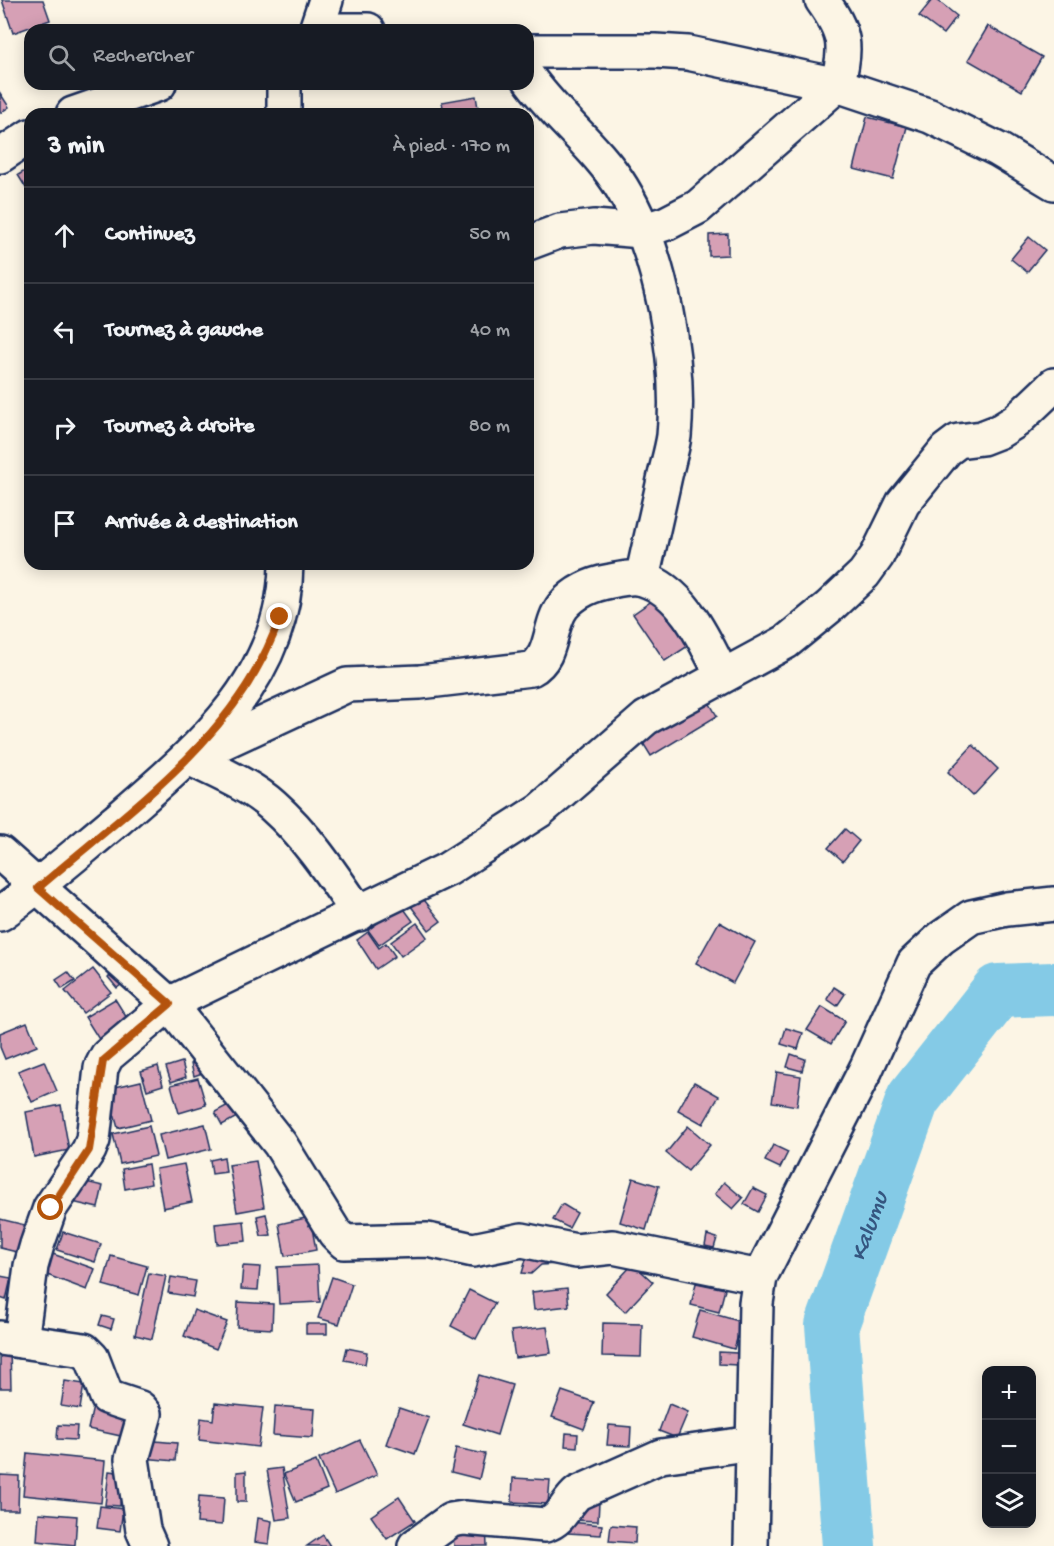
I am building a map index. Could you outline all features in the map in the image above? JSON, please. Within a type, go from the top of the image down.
[{"type":"street","points":[[318,24],[326,0]]},
{"type":"street","points":[[534,241],[560,231],[594,227],[642,231],[667,223],[698,207],[837,85],[845,57],[842,36],[822,0]]},
{"type":"street","points":[[534,51],[687,53],[837,85],[930,116],[999,150],[1054,183]]},
{"type":"street","points":[[534,84],[565,123],[607,165],[623,190],[642,231],[660,286],[674,371],[674,436],[642,579]]},
{"type":"street","points":[[90,108],[142,90]]},
{"type":"street","points":[[284,90],[284,108]]},
{"type":"street","points":[[0,156],[24,140]]},
{"type":"street","points":[[150,1546],[143,1530],[132,1459],[145,1414],[140,1408],[107,1397],[92,1359],[84,1350],[10,1339],[37,1245],[51,1208],[89,1150],[93,1140],[103,1061],[170,1004],[448,869],[540,810],[645,718],[786,642],[829,607],[864,574],[877,556],[903,503],[946,450],[958,441],[982,438],[1000,431],[1016,421],[1054,385]]},
{"type":"street","points":[[0,914],[38,888],[189,758],[220,724],[257,672],[271,645],[284,598],[286,570]]},
{"type":"street","points":[[189,758],[347,685],[420,682],[531,669],[539,665],[545,656],[554,622],[563,606],[579,592],[600,582],[642,579],[674,598],[705,642],[722,675]]},
{"type":"street","points":[[189,758],[242,785],[272,805],[312,846],[359,914]]},
{"type":"street","points":[[0,853],[170,1004],[280,1144],[344,1242],[428,1240],[473,1250],[522,1240],[576,1251],[613,1247],[760,1277]]},
{"type":"street","points":[[751,1546],[756,1303],[760,1277],[866,1069],[914,963],[941,938],[971,917],[1006,909],[1054,904]]},
{"type":"street","points":[[415,1546],[451,1520],[464,1518],[545,1525],[552,1523],[558,1519],[571,1498],[578,1493],[661,1456],[753,1443]]},
{"type":"building","points":[[2,0],[43,0],[50,20],[39,24],[24,24],[24,29],[13,33]]},
{"type":"building","points":[[932,0],[937,0],[957,16],[943,34],[919,16]]},
{"type":"building","points":[[988,26],[1042,57],[1022,91],[968,60]]},
{"type":"building","points":[[0,93],[9,107],[0,113]]},
{"type":"building","points":[[476,96],[478,108],[443,108],[442,102]]},
{"type":"building","points":[[867,117],[907,127],[893,179],[854,169]]},
{"type":"building","points":[[24,172],[24,185],[18,175]]},
{"type":"building","points":[[728,234],[728,255],[709,256],[709,235]]},
{"type":"building","points":[[1029,237],[1045,250],[1027,272],[1011,259]]},
{"type":"building","points":[[659,596],[691,644],[665,661],[633,614]]},
{"type":"building","points":[[702,690],[717,716],[651,756],[635,730]]},
{"type":"building","points":[[973,745],[998,769],[973,796],[948,772]]},
{"type":"building","points":[[845,829],[859,841],[843,861],[828,848]]},
{"type":"building","points":[[421,896],[441,921],[429,930],[410,905]]},
{"type":"building","points":[[402,906],[413,921],[379,945],[368,930]]},
{"type":"building","points":[[719,922],[755,942],[733,983],[696,963]]},
{"type":"building","points":[[417,923],[427,937],[401,956],[391,942]]},
{"type":"building","points":[[368,932],[379,948],[386,943],[395,956],[376,969],[357,940]]},
{"type":"building","points":[[121,966],[130,978],[117,988],[108,977]]},
{"type":"building","points":[[93,969],[111,992],[83,1013],[65,991]]},
{"type":"building","points":[[68,972],[75,981],[62,989],[56,980]]},
{"type":"building","points":[[834,987],[845,994],[837,1006],[827,999]]},
{"type":"building","points":[[115,999],[130,1023],[100,1041],[85,1017]]},
{"type":"building","points":[[822,1007],[845,1021],[831,1044],[807,1030]]},
{"type":"building","points":[[27,1022],[37,1046],[5,1059],[0,1047],[0,1033]]},
{"type":"building","points":[[786,1028],[803,1033],[798,1049],[781,1044]]},
{"type":"building","points":[[791,1054],[805,1059],[802,1071],[787,1067]]},
{"type":"building","points":[[44,1061],[57,1091],[32,1102],[18,1071]]},
{"type":"building","points":[[201,1061],[205,1072],[194,1076],[191,1064]]},
{"type":"building","points":[[182,1062],[186,1077],[171,1082],[166,1067]]},
{"type":"building","points":[[158,1066],[163,1085],[147,1090],[141,1071]]},
{"type":"building","points":[[777,1072],[801,1076],[797,1106],[772,1102]]},
{"type":"building","points":[[198,1078],[206,1105],[179,1113],[171,1085]]},
{"type":"building","points":[[141,1081],[151,1120],[118,1128],[107,1089]]},
{"type":"building","points":[[694,1082],[719,1096],[703,1124],[678,1110]]},
{"type":"building","points":[[232,1103],[239,1116],[222,1125],[215,1112]]},
{"type":"building","points":[[61,1105],[69,1150],[34,1157],[26,1112]]},
{"type":"building","points":[[205,1124],[211,1149],[165,1160],[159,1135]]},
{"type":"building","points":[[149,1126],[156,1156],[120,1164],[113,1134]]},
{"type":"building","points":[[688,1126],[710,1145],[688,1171],[666,1153]]},
{"type":"building","points":[[773,1145],[788,1152],[780,1168],[765,1161]]},
{"type":"building","points":[[224,1157],[226,1172],[212,1174],[210,1160]]},
{"type":"building","points":[[256,1161],[264,1207],[237,1212],[229,1165]]},
{"type":"building","points":[[148,1164],[151,1184],[125,1189],[122,1169]]},
{"type":"building","points":[[184,1164],[192,1202],[163,1208],[156,1169]]},
{"type":"building","points":[[633,1178],[659,1186],[646,1230],[620,1222]]},
{"type":"building","points":[[73,1179],[103,1186],[98,1208],[68,1201]]},
{"type":"building","points":[[724,1182],[743,1198],[733,1209],[715,1194]]},
{"type":"building","points":[[753,1188],[767,1195],[758,1212],[744,1204]]},
{"type":"building","points":[[562,1204],[577,1213],[569,1228],[553,1220]]},
{"type":"building","points":[[266,1214],[271,1235],[261,1236],[257,1216]]},
{"type":"building","points":[[310,1217],[316,1250],[285,1256],[279,1224]]},
{"type":"building","points":[[0,1219],[25,1225],[17,1252],[0,1248]]},
{"type":"building","points":[[244,1221],[246,1241],[217,1244],[215,1224]]},
{"type":"building","points":[[63,1232],[101,1244],[95,1262],[57,1250]]},
{"type":"building","points":[[707,1235],[717,1238],[714,1248],[705,1246]]},
{"type":"building","points":[[531,1243],[560,1252],[557,1264],[541,1265],[531,1274],[522,1273]]},
{"type":"building","points":[[50,1253],[95,1269],[87,1290],[42,1273]]},
{"type":"building","points":[[111,1256],[147,1266],[139,1295],[103,1285]]},
{"type":"building","points":[[633,1264],[653,1282],[625,1312],[606,1293]]},
{"type":"building","points":[[318,1265],[320,1302],[279,1304],[277,1267]]},
{"type":"building","points":[[243,1266],[260,1267],[258,1290],[241,1289]]},
{"type":"building","points":[[149,1273],[166,1276],[152,1339],[135,1335]]},
{"type":"building","points":[[0,1276],[11,1278],[6,1300],[0,1298]]},
{"type":"building","points":[[171,1277],[196,1281],[193,1297],[168,1293]]},
{"type":"building","points":[[332,1277],[352,1284],[339,1324],[318,1318]]},
{"type":"building","points":[[696,1283],[725,1289],[719,1312],[691,1305]]},
{"type":"building","points":[[567,1288],[569,1306],[534,1310],[532,1292]]},
{"type":"building","points":[[469,1290],[495,1303],[476,1339],[451,1326]]},
{"type":"building","points":[[238,1302],[273,1304],[272,1329],[237,1327]]},
{"type":"building","points":[[194,1310],[227,1322],[216,1349],[184,1336]]},
{"type":"building","points":[[700,1310],[742,1322],[734,1349],[692,1337]]},
{"type":"building","points":[[102,1316],[114,1319],[111,1329],[99,1325]]},
{"type":"building","points":[[603,1323],[642,1324],[641,1357],[602,1356]]},
{"type":"building","points":[[306,1324],[327,1324],[327,1334],[306,1334]]},
{"type":"building","points":[[547,1327],[551,1353],[515,1358],[511,1331]]},
{"type":"building","points":[[10,1348],[11,1388],[0,1388],[0,1349]]},
{"type":"building","points":[[347,1348],[367,1352],[365,1364],[344,1360]]},
{"type":"building","points":[[719,1352],[737,1353],[737,1365],[719,1364]]},
{"type":"building","points":[[479,1375],[512,1385],[497,1435],[463,1424]]},
{"type":"building","points":[[65,1381],[84,1384],[80,1409],[61,1406]]},
{"type":"building","points":[[562,1391],[594,1402],[584,1429],[552,1417]]},
{"type":"building","points":[[94,1402],[127,1408],[121,1436],[88,1429]]},
{"type":"building","points":[[215,1403],[263,1408],[258,1447],[199,1440],[201,1418],[213,1420]]},
{"type":"building","points":[[669,1404],[688,1412],[677,1438],[659,1431]]},
{"type":"building","points":[[275,1406],[315,1409],[313,1438],[273,1435]]},
{"type":"building","points":[[399,1408],[429,1418],[415,1454],[386,1444]]},
{"type":"building","points":[[58,1425],[77,1426],[76,1440],[57,1439]]},
{"type":"building","points":[[609,1425],[631,1427],[630,1446],[607,1445]]},
{"type":"building","points":[[566,1433],[578,1434],[577,1447],[565,1446]]},
{"type":"building","points":[[144,1440],[177,1443],[175,1461],[143,1458]]},
{"type":"building","points":[[360,1440],[377,1475],[335,1494],[319,1459]]},
{"type":"building","points":[[456,1448],[485,1454],[479,1479],[451,1472]]},
{"type":"building","points":[[27,1453],[105,1461],[101,1503],[23,1495]]},
{"type":"building","points":[[316,1461],[327,1489],[296,1502],[284,1474]]},
{"type":"building","points":[[282,1468],[290,1518],[276,1520],[267,1470]]},
{"type":"building","points":[[109,1471],[123,1473],[120,1506],[105,1505]]},
{"type":"building","points":[[246,1471],[246,1502],[237,1502],[237,1472]]},
{"type":"building","points":[[0,1475],[19,1476],[18,1510],[0,1510]]},
{"type":"building","points":[[513,1478],[550,1480],[548,1504],[512,1502]]},
{"type":"building","points":[[199,1496],[224,1498],[222,1525],[197,1523]]},
{"type":"building","points":[[399,1497],[415,1521],[387,1539],[371,1516]]},
{"type":"building","points":[[575,1502],[599,1503],[598,1521],[574,1520]]},
{"type":"building","points":[[100,1506],[123,1509],[120,1531],[97,1528]]},
{"type":"building","points":[[39,1513],[77,1516],[75,1545],[37,1541]]},
{"type":"building","points":[[258,1518],[272,1521],[269,1544],[255,1542]]},
{"type":"building","points":[[569,1522],[602,1525],[601,1535],[568,1533]]},
{"type":"building","points":[[611,1525],[636,1527],[635,1543],[609,1541]]},
{"type":"building","points":[[486,1526],[487,1546],[454,1546],[452,1528]]},
{"type":"building","points":[[323,1535],[330,1546],[307,1546]]},
{"type":"waterway","name":"Kalumu","points":[[849,1546],[832,1325],[913,1099],[998,991],[1054,989]]},
{"type":"route","points":[[51,1208],[89,1150],[93,1140],[103,1061],[170,1004],[38,888],[207,740],[257,672],[271,645],[280,617]]}]
